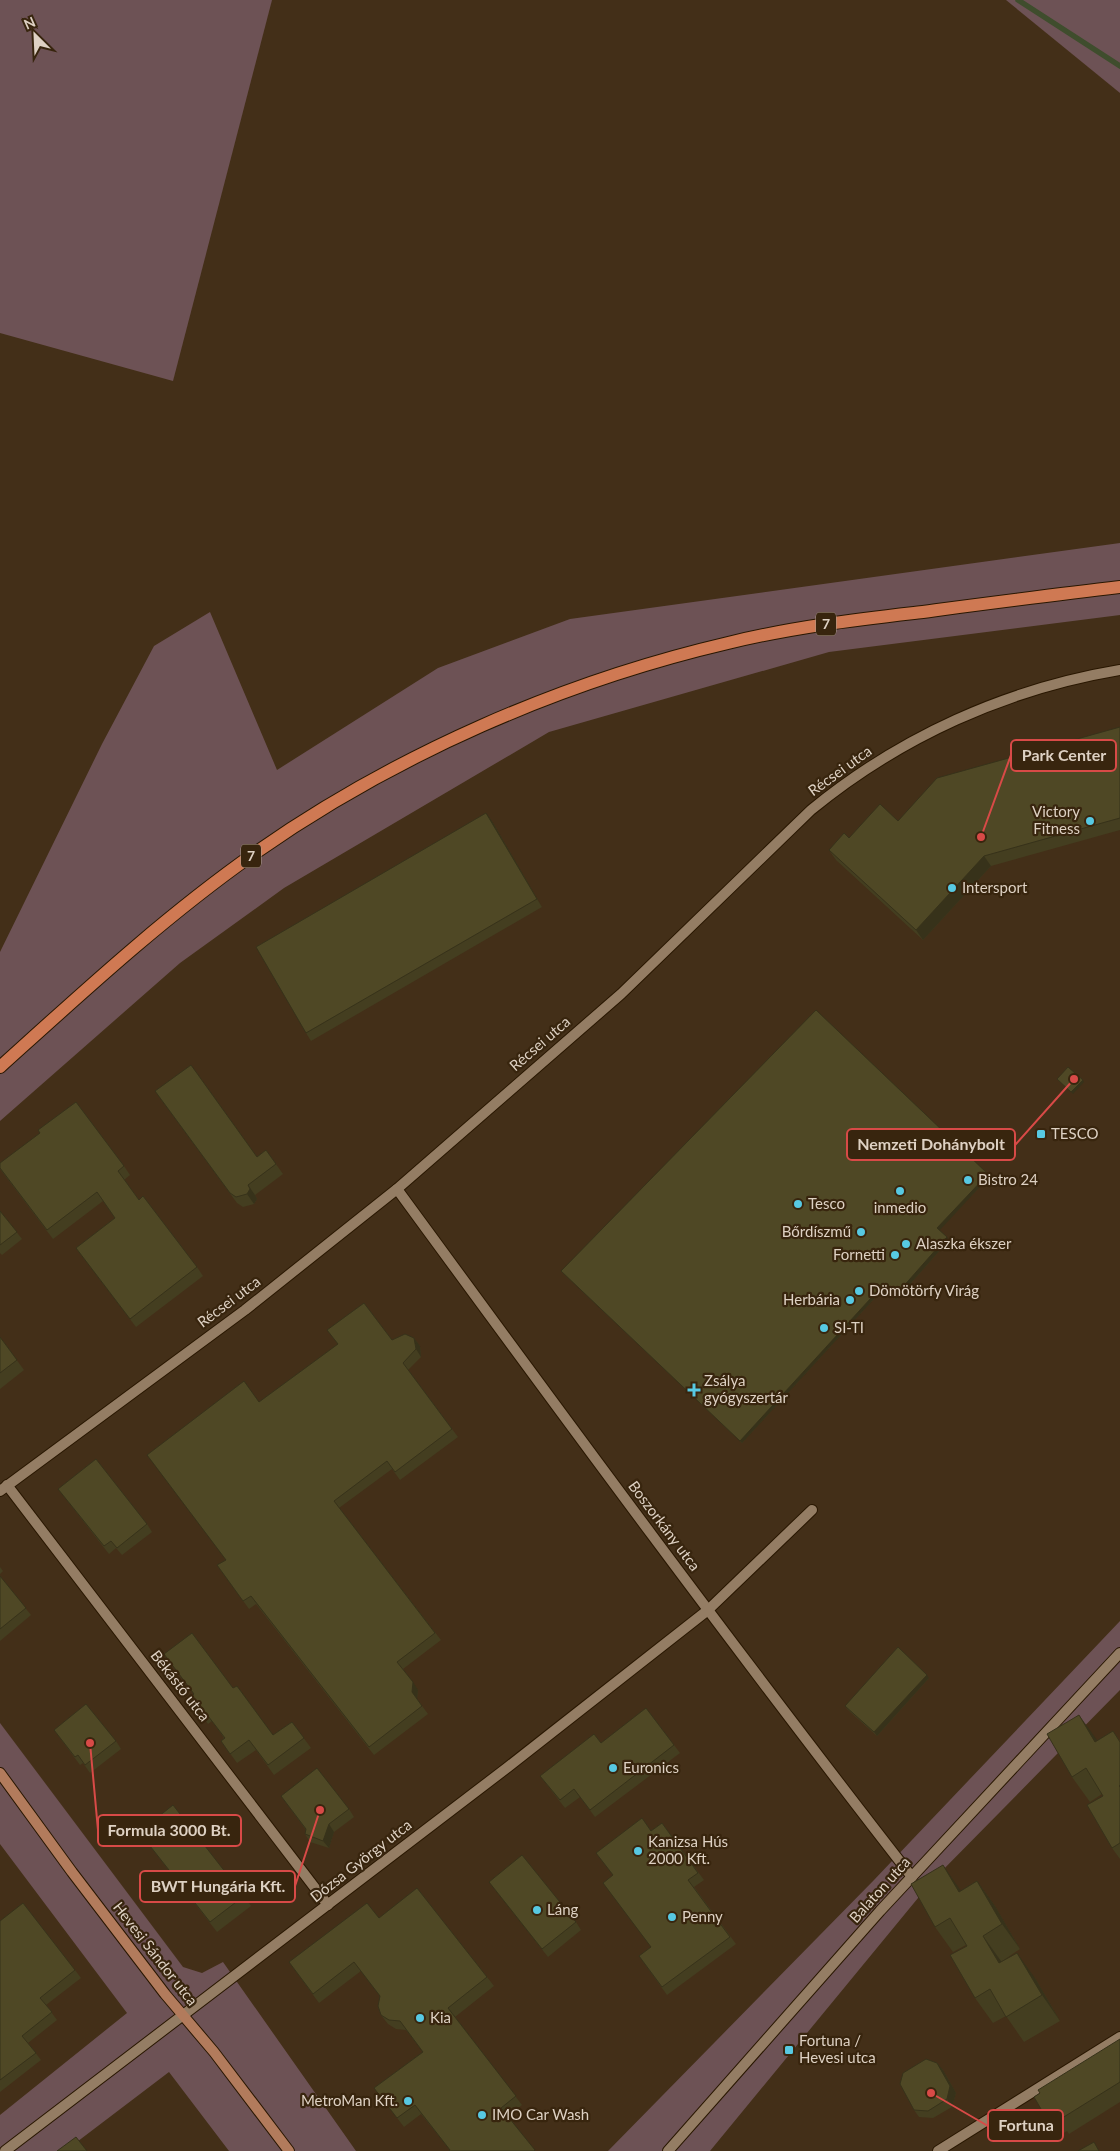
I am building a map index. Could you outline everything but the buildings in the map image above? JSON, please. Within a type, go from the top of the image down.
[{"type":"main road","name":"7","points":[[0,1067],[126,953],[253,855],[354,789],[406,761],[472,731],[621,673],[730,642],[827,624],[1120,587]]},
{"type":"main road","name":"Hevesi Sándor utca","points":[[0,1773],[78,1880],[289,2151]]},
{"type":"street","name":"Récsei utca","points":[[4,1488],[245,1310],[397,1188],[621,994],[811,810],[841,786],[894,752],[972,712],[1054,684],[1120,670]]},
{"type":"street","name":"Boszorkány utca","points":[[397,1188],[560,1413],[760,1680],[912,1877]]},
{"type":"street","name":"Békástó utca","points":[[4,1488],[328,1905]]},
{"type":"street","name":"Dózsa György utca","points":[[5,2151],[328,1905],[708,1610],[812,1510]]},
{"type":"street","name":"Balaton utca","points":[[668,2151],[912,1877],[1120,1653]]},
{"type":"street","points":[[938,2151],[1120,2037]]},
{"type":"shaded area","points":[[0,0],[272,0],[173,381],[0,333]]},
{"type":"shaded area","points":[[1006,0],[1120,0],[1120,93]]},
{"type":"shaded area","points":[[1120,543],[1120,615],[829,652],[549,732],[284,888],[180,963],[0,1121],[0,952],[102,744],[154,646],[210,612],[277,770],[438,668],[570,619]]},
{"type":"shaded area","points":[[1120,1621],[1120,1690],[932,1881],[710,2151],[608,2151],[874,1880]]},
{"type":"shaded area","points":[[0,1723],[183,1967],[202,1973],[223,1962],[356,2151],[229,2151],[169,2072],[65,2151],[0,2151],[0,2115],[127,2013],[0,1844]]},
{"type":"waterway","points":[[1018,0],[1120,66]]},
{"type":"place","name":"Victory Fitness","points":[[1090,821]]},
{"type":"place","name":"Park Center","points":[[981,837]]},
{"type":"place","name":"Intersport","points":[[952,888]]},
{"type":"place","name":"Nemzeti Dohánybolt","points":[[1074,1079]]},
{"type":"place","name":"TESCO","points":[[1041,1134]]},
{"type":"place","name":"Bistro 24","points":[[968,1180]]},
{"type":"place","name":"inmedio","points":[[900,1191]]},
{"type":"place","name":"Tesco","points":[[798,1204]]},
{"type":"place","name":"Bőrdíszmű","points":[[861,1232]]},
{"type":"place","name":"Alaszka ékszer","points":[[906,1244]]},
{"type":"place","name":"Fornetti","points":[[895,1255]]},
{"type":"place","name":"Dömötörfy Virág","points":[[859,1291]]},
{"type":"place","name":"Herbária","points":[[850,1300]]},
{"type":"place","name":"SI-TI","points":[[824,1328]]},
{"type":"place","name":"Zsálya gyógyszertár","points":[[694,1390]]},
{"type":"place","name":"Formula 3000 Bt.","points":[[90,1743]]},
{"type":"place","name":"Euronics","points":[[613,1768]]},
{"type":"place","name":"BWT Hungária Kft.","points":[[320,1810]]},
{"type":"place","name":"Kanizsa Hús 2000 Kft.","points":[[638,1851]]},
{"type":"place","name":"Láng","points":[[537,1910]]},
{"type":"place","name":"Penny","points":[[672,1917]]},
{"type":"place","name":"Kia","points":[[420,2018]]},
{"type":"place","name":"Fortuna / Hevesi utca","points":[[789,2050]]},
{"type":"place","name":"Fortuna","points":[[931,2093]]},
{"type":"place","name":"MetroMan Kft.","points":[[408,2101]]},
{"type":"place","name":"IMO Car Wash","points":[[482,2115]]}]
